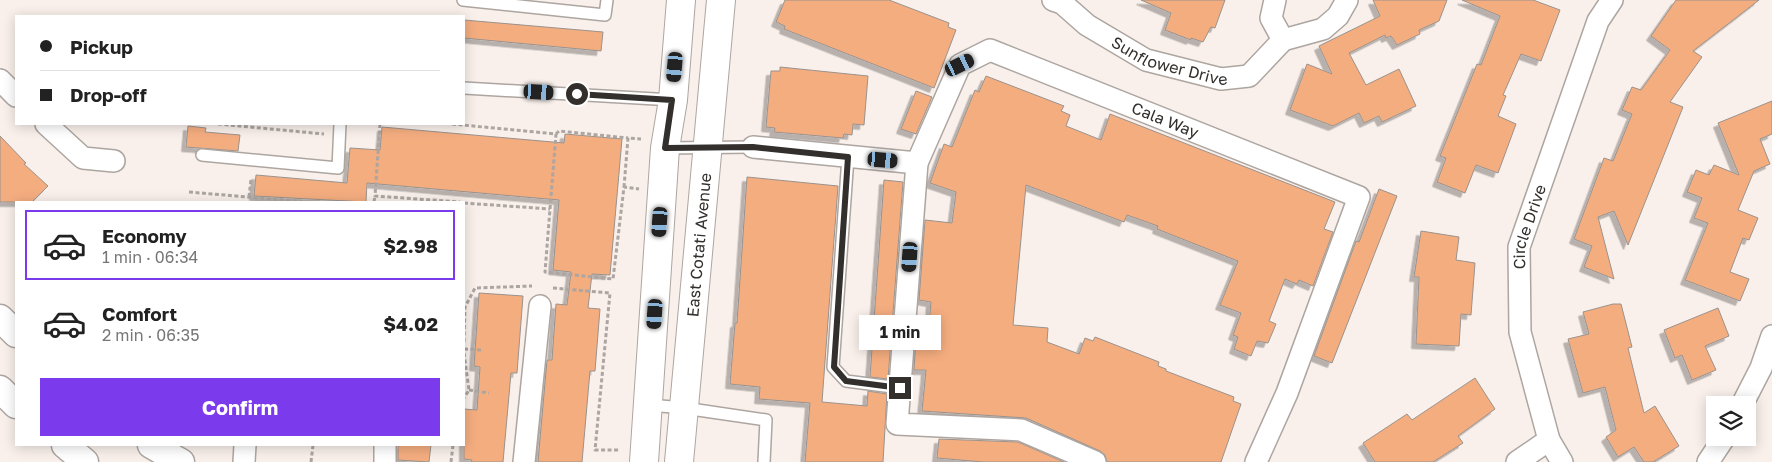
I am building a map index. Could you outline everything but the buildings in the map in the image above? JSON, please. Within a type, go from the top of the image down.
[{"type":"main road","points":[[644,462],[649,406],[657,144],[672,100],[681,0]]},
{"type":"main road","name":"East Cotati Avenue","points":[[679,462],[721,0]]},
{"type":"street","name":"Sunflower Drive","points":[[1053,0],[1062,3],[1087,25],[1146,60],[1221,80],[1249,76],[1283,40]]},
{"type":"street","points":[[1275,0],[1271,18],[1283,40],[1323,29],[1338,16],[1347,0]]},
{"type":"street","name":"Circle Drive","points":[[1562,462],[1549,440],[1520,332],[1519,247],[1598,21],[1612,0]]},
{"type":"street","name":"Cala Way","points":[[917,163],[960,65],[990,50],[1359,197],[1287,393],[1256,462]]},
{"type":"street","points":[[47,125],[83,158],[114,162]]},
{"type":"street","points":[[753,147],[917,163],[897,424],[1021,430],[1096,462]]},
{"type":"street","points":[[524,462],[540,306]]},
{"type":"street","points":[[0,318],[15,333]]},
{"type":"street","points":[[1747,396],[1761,368],[1772,336]]},
{"type":"street","points":[[0,390],[15,403]]},
{"type":"street","points":[[1517,462],[1549,440]]},
{"type":"street","points":[[65,446],[85,462]]},
{"type":"street","points":[[153,446],[181,462]]},
{"type":"street","points":[[244,462],[245,446]]},
{"type":"street","points":[[384,462],[385,446]]},
{"type":"street","points":[[1708,462],[1719,446]]},
{"type":"lane","points":[[463,0],[605,15],[606,0]]},
{"type":"lane","points":[[465,88],[672,100]]},
{"type":"lane","points":[[202,154],[338,168],[340,130]]},
{"type":"lane","points":[[657,144],[707,148],[753,147]]},
{"type":"lane","points":[[848,157],[834,367],[846,381],[900,388]]},
{"type":"lane","points":[[649,406],[684,408],[766,420],[764,462]]},
{"type":"path","points":[[238,125],[340,130]]},
{"type":"path","points":[[374,201],[380,125]]},
{"type":"path","points":[[462,125],[556,134],[559,131],[628,138],[657,144]]},
{"type":"path","points":[[556,134],[545,272],[613,279],[628,138]]},
{"type":"path","points":[[249,198],[251,179]]},
{"type":"path","points":[[624,187],[644,189]]},
{"type":"path","points":[[190,192],[292,201]]},
{"type":"path","points":[[375,196],[443,201]]},
{"type":"path","points":[[465,203],[550,209]]},
{"type":"path","points":[[465,349],[482,350]]},
{"type":"path","points":[[465,360],[469,390],[465,396]]},
{"type":"path","points":[[469,390],[489,394]]},
{"type":"path","points":[[311,462],[313,446]]},
{"type":"path","points":[[451,462],[453,446]]},
{"type":"route","points":[[577,94],[672,100],[665,148],[753,147],[848,157],[834,367],[846,381],[900,388]]}]
